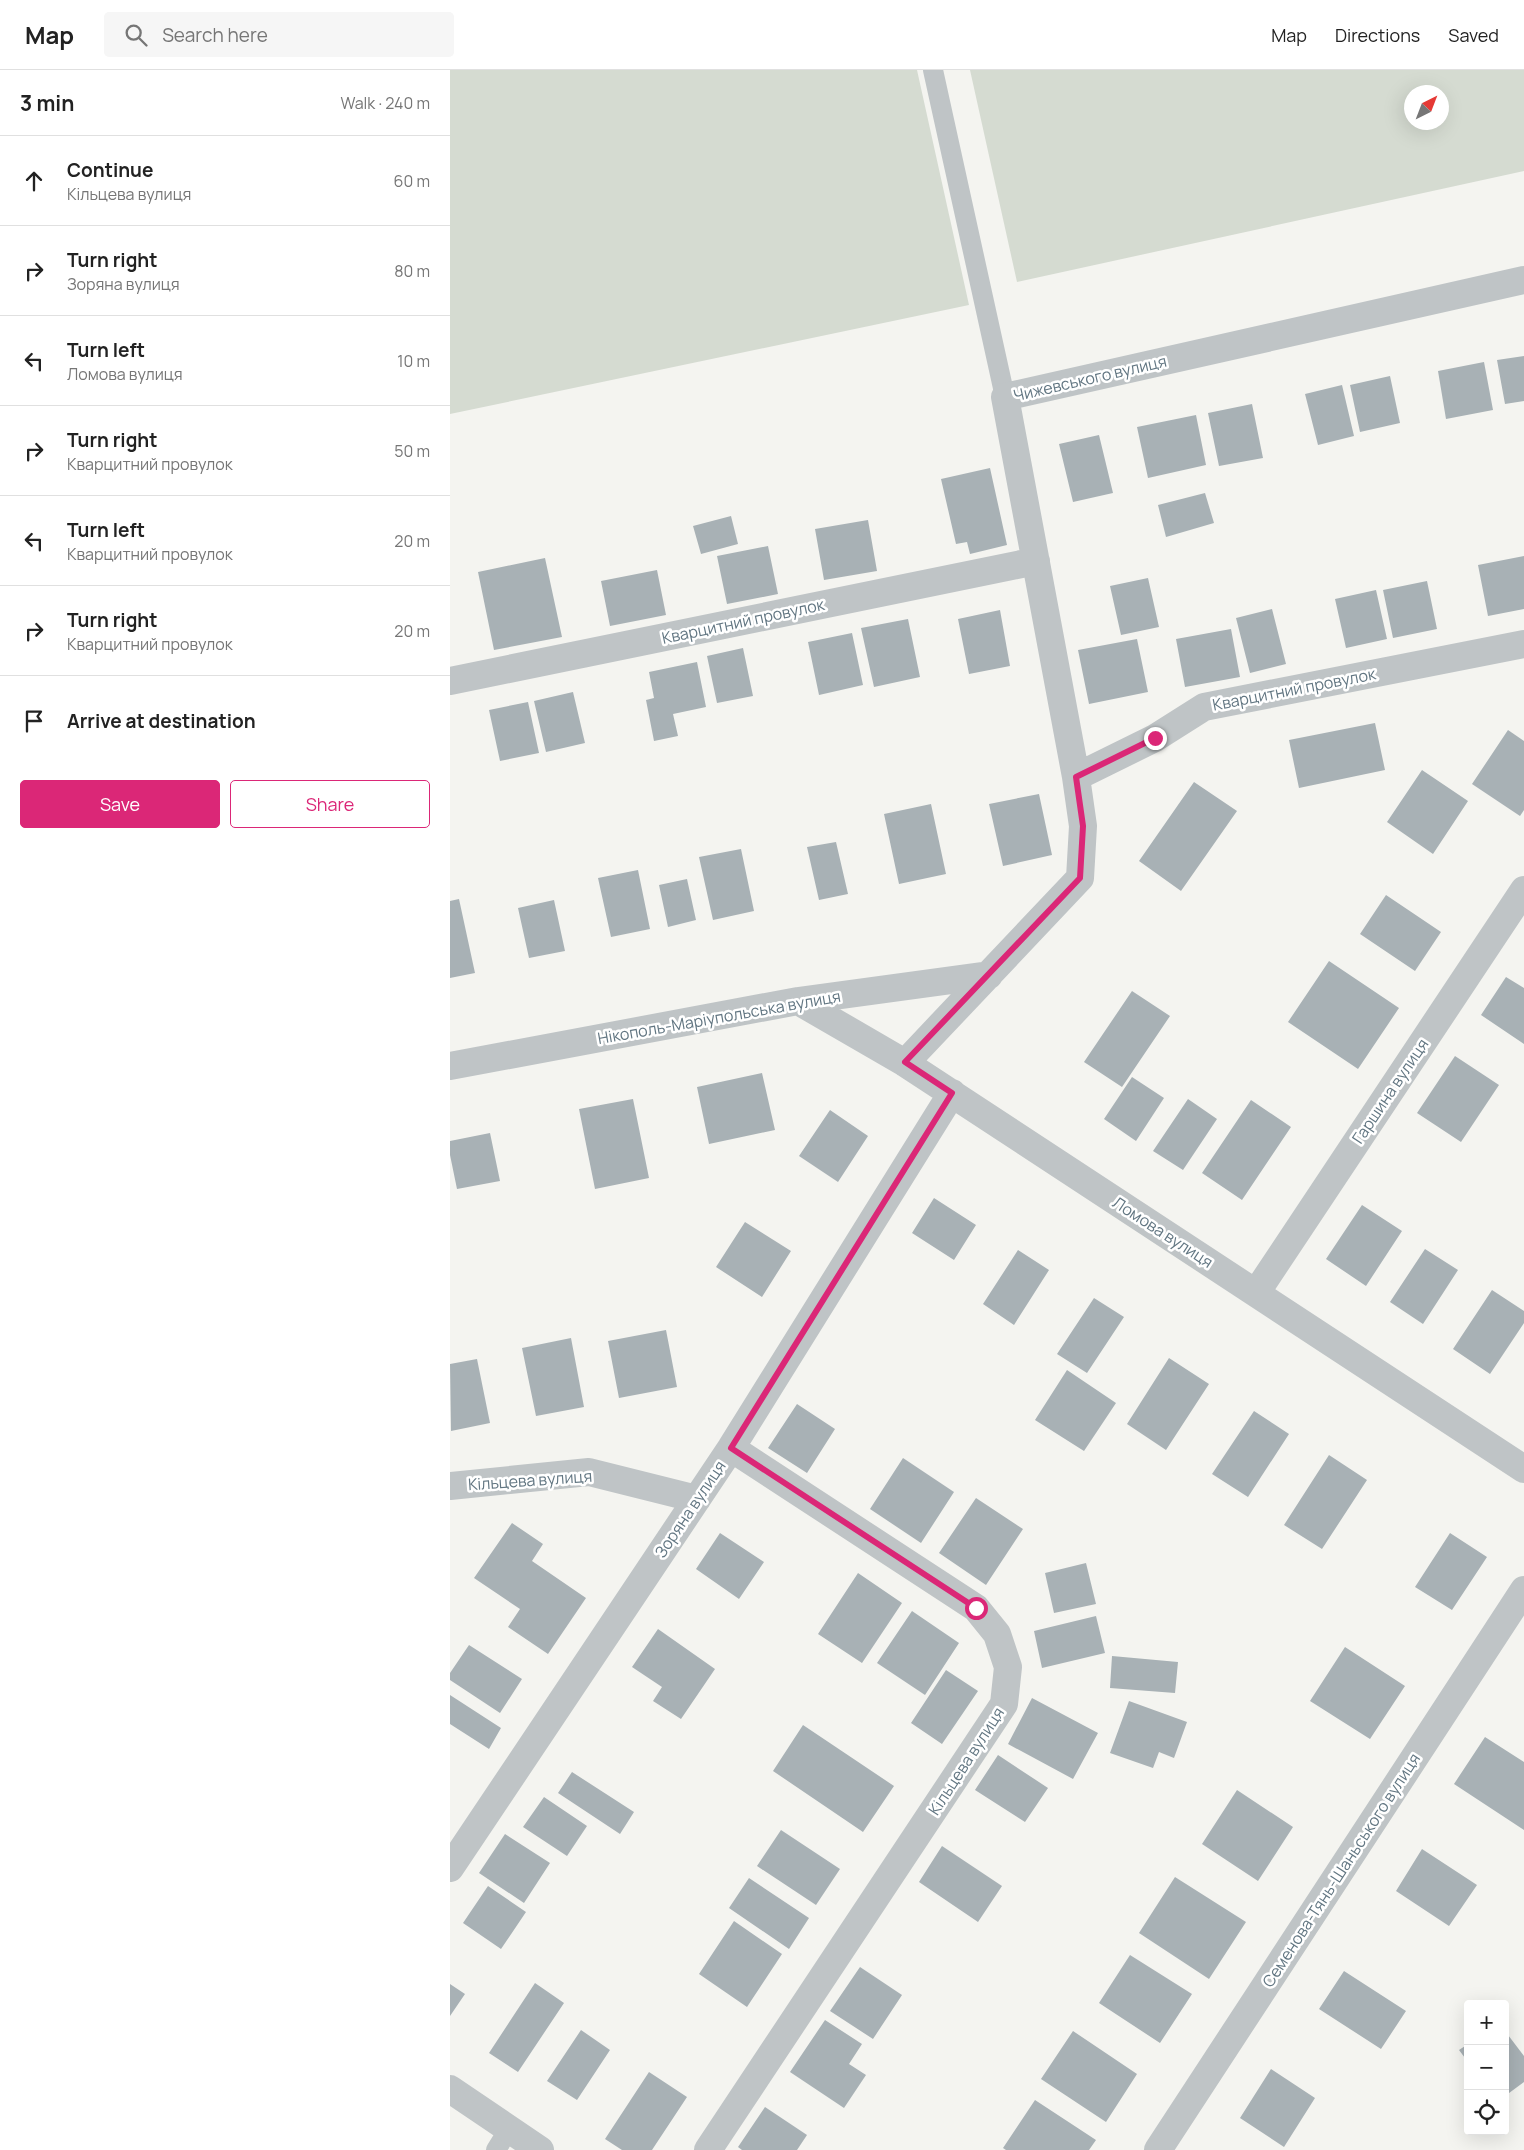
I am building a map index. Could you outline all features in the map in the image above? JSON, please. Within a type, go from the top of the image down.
[{"type":"street","name":"Чижевського вулиця","points":[[1076,777],[1005,397],[1524,280]]},
{"type":"street","name":"Кварцитний провулок","points":[[450,681],[1036,561]]},
{"type":"street","name":"Кварцитний провулок","points":[[1076,777],[1155,738],[1204,707],[1524,644]]},
{"type":"street","points":[[905,1062],[1080,878],[1083,826],[1076,777]]},
{"type":"street","name":"Гаршина вулиця","points":[[1256,1293],[1524,890]]},
{"type":"street","name":"Нікополь-Маріупольська вулиця","points":[[450,1066],[798,1001],[989,975]]},
{"type":"street","name":"Ломова вулиця","points":[[798,1001],[905,1062],[1524,1469]]},
{"type":"street","name":"Зоряна вулиця","points":[[450,1868],[731,1448],[952,1093]]},
{"type":"street","name":"Кільцева вулиця","points":[[708,2150],[1004,1704],[1008,1667],[997,1634],[976,1608],[731,1448]]},
{"type":"street","name":"Кільцева вулиця","points":[[450,1486],[589,1472],[697,1499]]},
{"type":"street","name":"Семенова-Тянь-Шаньського вулиця","points":[[1158,2150],[1524,1590]]},
{"type":"street","points":[[450,2089],[502,2140],[540,2150]]},
{"type":"lane","points":[[933,70],[1005,397]]},
{"type":"shaded area","points":[[450,70],[917,70],[969,305],[450,414]]},
{"type":"shaded area","points":[[970,70],[1524,70],[1524,171],[1017,282]]},
{"type":"building","points":[[1524,356],[1524,401],[1505,404],[1497,360]]},
{"type":"building","points":[[1484,362],[1493,410],[1446,419],[1438,371]]},
{"type":"building","points":[[1390,376],[1400,423],[1360,432],[1350,385]]},
{"type":"building","points":[[1342,385],[1354,436],[1318,445],[1305,394]]},
{"type":"building","points":[[1252,404],[1263,458],[1219,466],[1208,413]]},
{"type":"building","points":[[1196,415],[1206,465],[1148,478],[1137,427]]},
{"type":"building","points":[[1099,435],[1113,493],[1073,502],[1059,444]]},
{"type":"building","points":[[990,468],[1007,545],[970,554],[967,542],[956,544],[941,479]]},
{"type":"building","points":[[1205,493],[1214,523],[1166,537],[1158,505]]},
{"type":"building","points":[[731,516],[738,544],[701,554],[693,526]]},
{"type":"building","points":[[868,520],[877,571],[824,580],[815,529]]},
{"type":"building","points":[[768,546],[778,594],[727,604],[717,556]]},
{"type":"building","points":[[1524,556],[1524,609],[1488,616],[1478,565]]},
{"type":"building","points":[[545,558],[562,637],[494,650],[478,572]]},
{"type":"building","points":[[657,570],[666,615],[610,626],[601,581]]},
{"type":"building","points":[[1148,578],[1159,627],[1121,635],[1110,586]]},
{"type":"building","points":[[1427,581],[1437,629],[1393,638],[1383,590]]},
{"type":"building","points":[[1376,590],[1387,639],[1346,648],[1335,599]]},
{"type":"building","points":[[1272,609],[1286,664],[1250,673],[1236,618]]},
{"type":"building","points":[[1000,610],[1010,666],[969,674],[958,619]]},
{"type":"building","points":[[908,619],[920,677],[874,687],[861,628]]},
{"type":"building","points":[[1231,629],[1240,677],[1185,687],[1176,639]]},
{"type":"building","points":[[852,633],[863,685],[819,695],[808,642]]},
{"type":"building","points":[[1137,639],[1148,692],[1089,704],[1078,650]]},
{"type":"building","points":[[743,648],[753,696],[717,703],[707,656]]},
{"type":"building","points":[[697,662],[706,707],[673,714],[678,736],[654,741],[646,700],[654,698],[649,672]]},
{"type":"building","points":[[573,692],[585,743],[546,752],[534,701]]},
{"type":"building","points":[[528,702],[539,753],[500,761],[489,710]]},
{"type":"building","points":[[1375,723],[1385,770],[1299,788],[1289,740]]},
{"type":"building","points":[[1508,730],[1524,741],[1524,810],[1520,816],[1472,784]]},
{"type":"building","points":[[1422,770],[1468,801],[1433,854],[1387,822]]},
{"type":"building","points":[[1194,782],[1237,811],[1181,891],[1139,861]]},
{"type":"building","points":[[1039,794],[1052,855],[1003,866],[989,804]]},
{"type":"building","points":[[931,804],[946,874],[899,884],[884,814]]},
{"type":"building","points":[[836,842],[848,894],[819,900],[807,847]]},
{"type":"building","points":[[741,849],[754,911],[713,920],[699,857]]},
{"type":"building","points":[[638,870],[650,929],[611,937],[598,878]]},
{"type":"building","points":[[687,879],[696,920],[668,927],[659,885]]},
{"type":"building","points":[[1386,895],[1441,932],[1415,971],[1360,934]]},
{"type":"building","points":[[459,899],[475,973],[450,978],[450,901]]},
{"type":"building","points":[[554,900],[565,951],[529,958],[518,908]]},
{"type":"building","points":[[1329,961],[1399,1008],[1358,1069],[1288,1022]]},
{"type":"building","points":[[1506,977],[1524,988],[1524,1044],[1481,1015]]},
{"type":"building","points":[[1132,991],[1170,1016],[1122,1087],[1084,1062]]},
{"type":"building","points":[[1455,1056],[1499,1085],[1461,1142],[1417,1113]]},
{"type":"building","points":[[762,1073],[775,1130],[709,1144],[697,1087]]},
{"type":"building","points":[[1132,1077],[1164,1098],[1136,1141],[1104,1119]]},
{"type":"building","points":[[633,1099],[649,1178],[595,1189],[579,1109]]},
{"type":"building","points":[[1188,1099],[1217,1119],[1183,1170],[1153,1151]]},
{"type":"building","points":[[1251,1100],[1291,1127],[1242,1200],[1202,1173]]},
{"type":"building","points":[[830,1110],[868,1136],[838,1182],[799,1156]]},
{"type":"building","points":[[490,1133],[500,1181],[457,1189],[450,1155],[450,1141]]},
{"type":"building","points":[[934,1198],[976,1225],[954,1260],[912,1233]]},
{"type":"building","points":[[1362,1205],[1402,1231],[1366,1286],[1326,1259]]},
{"type":"building","points":[[745,1222],[791,1251],[762,1297],[716,1267]]},
{"type":"building","points":[[1425,1249],[1458,1270],[1423,1324],[1390,1302]]},
{"type":"building","points":[[1018,1250],[1049,1270],[1014,1325],[983,1304]]},
{"type":"building","points":[[1492,1290],[1524,1311],[1524,1323],[1490,1374],[1453,1349]]},
{"type":"building","points":[[1094,1298],[1124,1317],[1087,1373],[1057,1354]]},
{"type":"building","points":[[666,1330],[677,1387],[619,1398],[608,1341]]},
{"type":"building","points":[[571,1338],[584,1407],[536,1416],[522,1348]]},
{"type":"building","points":[[1169,1358],[1209,1384],[1166,1450],[1127,1424]]},
{"type":"building","points":[[477,1359],[490,1423],[451,1431],[450,1364]]},
{"type":"building","points":[[1067,1370],[1116,1403],[1084,1451],[1035,1420]]},
{"type":"building","points":[[797,1404],[835,1429],[807,1473],[768,1448]]},
{"type":"building","points":[[1254,1411],[1289,1434],[1248,1497],[1212,1474]]},
{"type":"building","points":[[1329,1455],[1367,1480],[1322,1549],[1284,1525]]},
{"type":"building","points":[[903,1458],[954,1492],[921,1543],[870,1509]]},
{"type":"building","points":[[976,1498],[1023,1529],[986,1585],[939,1553]]},
{"type":"building","points":[[512,1523],[543,1544],[532,1561],[586,1598],[548,1654],[508,1627],[520,1609],[474,1578]]},
{"type":"building","points":[[720,1533],[764,1562],[739,1599],[696,1569]]},
{"type":"building","points":[[1450,1533],[1487,1557],[1452,1610],[1415,1587]]},
{"type":"building","points":[[1086,1563],[1096,1604],[1054,1613],[1045,1573]]},
{"type":"building","points":[[858,1573],[902,1603],[862,1663],[818,1634]]},
{"type":"building","points":[[912,1611],[959,1643],[925,1695],[877,1663]]},
{"type":"building","points":[[1096,1616],[1105,1653],[1042,1668],[1034,1631]]},
{"type":"building","points":[[658,1629],[715,1669],[681,1719],[653,1701],[662,1687],[632,1667]]},
{"type":"building","points":[[469,1645],[522,1679],[500,1713],[450,1680],[450,1673]]},
{"type":"building","points":[[1345,1647],[1405,1686],[1370,1739],[1310,1701]]},
{"type":"building","points":[[1112,1656],[1178,1662],[1175,1693],[1110,1688]]},
{"type":"building","points":[[946,1670],[978,1691],[942,1744],[911,1723]]},
{"type":"building","points":[[450,1695],[501,1728],[489,1749],[450,1724]]},
{"type":"building","points":[[1032,1698],[1098,1733],[1073,1779],[1008,1744]]},
{"type":"building","points":[[1129,1701],[1187,1722],[1174,1758],[1159,1752],[1153,1768],[1110,1753]]},
{"type":"building","points":[[803,1725],[894,1786],[863,1832],[773,1771]]},
{"type":"building","points":[[1485,1737],[1524,1762],[1524,1830],[1454,1784]]},
{"type":"building","points":[[998,1755],[1048,1788],[1025,1822],[975,1790]]},
{"type":"building","points":[[572,1772],[634,1812],[620,1834],[558,1793]]},
{"type":"building","points":[[1237,1790],[1293,1827],[1258,1881],[1202,1844]]},
{"type":"building","points":[[544,1797],[587,1826],[567,1856],[523,1827]]},
{"type":"building","points":[[781,1830],[840,1869],[816,1905],[757,1866]]},
{"type":"building","points":[[505,1834],[550,1863],[524,1903],[479,1873]]},
{"type":"building","points":[[942,1846],[1002,1886],[978,1922],[919,1882]]},
{"type":"building","points":[[1422,1849],[1477,1885],[1449,1926],[1396,1891]]},
{"type":"building","points":[[1175,1877],[1246,1922],[1209,1979],[1139,1933]]},
{"type":"building","points":[[749,1878],[809,1918],[789,1949],[729,1908]]},
{"type":"building","points":[[488,1886],[526,1912],[501,1949],[463,1923]]},
{"type":"building","points":[[734,1921],[782,1954],[747,2007],[699,1974]]},
{"type":"building","points":[[1130,1955],[1192,1994],[1160,2043],[1099,2003]]},
{"type":"building","points":[[860,1967],[902,1995],[873,2039],[830,2011]]},
{"type":"building","points":[[1344,1971],[1406,2011],[1381,2049],[1319,2009]]},
{"type":"building","points":[[535,1983],[564,2003],[518,2072],[489,2053]]},
{"type":"building","points":[[450,1984],[465,1994],[450,2016]]},
{"type":"building","points":[[825,2020],[862,2044],[849,2064],[866,2075],[844,2108],[790,2072]]},
{"type":"building","points":[[581,2030],[610,2050],[577,2100],[547,2081]]},
{"type":"building","points":[[1073,2031],[1137,2074],[1106,2122],[1041,2079]]},
{"type":"building","points":[[1509,2036],[1524,2056],[1524,2082],[1509,2093]]},
{"type":"building","points":[[1464,2047],[1464,2057],[1459,2050]]},
{"type":"building","points":[[1271,2069],[1315,2098],[1284,2147],[1240,2118]]},
{"type":"building","points":[[649,2072],[687,2097],[652,2150],[622,2150],[605,2139]]},
{"type":"building","points":[[1035,2100],[1096,2140],[1089,2150],[1006,2150],[1003,2148]]},
{"type":"building","points":[[765,2107],[807,2135],[797,2150],[742,2150],[738,2147]]},
{"type":"route","points":[[976,1608],[731,1448],[952,1093],[905,1062],[1080,878],[1083,826],[1076,777],[1155,738]]}]
